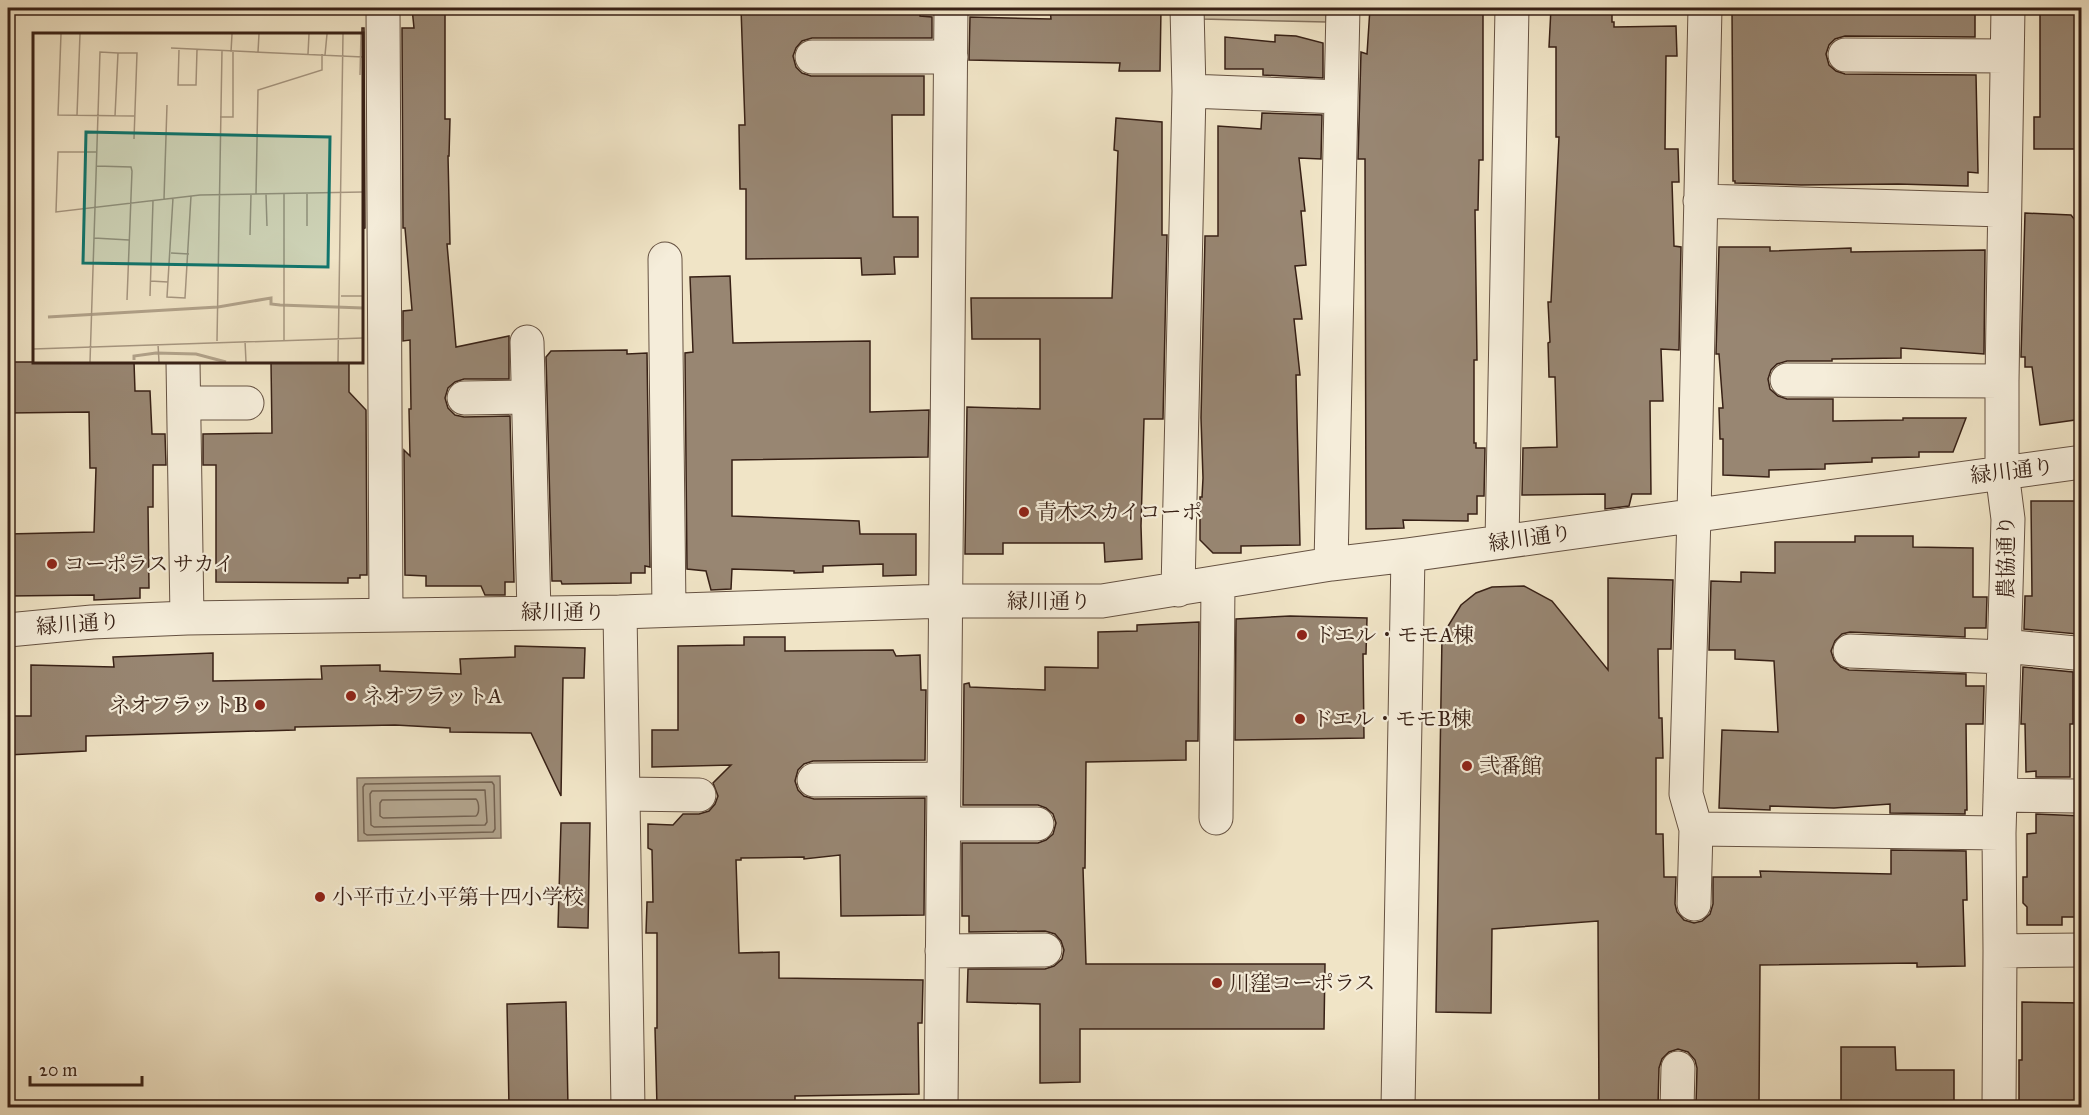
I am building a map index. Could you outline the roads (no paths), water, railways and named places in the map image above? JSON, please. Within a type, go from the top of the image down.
[{"type":"street","points":[[383,8],[386,615]]},
{"type":"street","points":[[941,1107],[951,8]]},
{"type":"street","points":[[1178,590],[1189,91],[1187,8]]},
{"type":"street","points":[[1331,564],[1343,8]]},
{"type":"street","points":[[1502,542],[1512,8]]},
{"type":"street","points":[[1694,904],[1696,829],[1686,794],[1695,515],[1705,8]]},
{"type":"street","name":"農協通り","points":[[1999,1107],[1999,833],[2008,519],[2002,472],[2002,381],[2008,8]]},
{"type":"street","points":[[1845,55],[2006,56]]},
{"type":"street","points":[[812,57],[951,57]]},
{"type":"street","points":[[1189,91],[1340,98]]},
{"type":"street","points":[[1700,201],[2003,210]]},
{"type":"street","points":[[665,259],[669,610]]},
{"type":"street","points":[[527,342],[534,612]]},
{"type":"street","points":[[183,363],[187,618]]},
{"type":"street","points":[[1787,380],[2002,381]]},
{"type":"street","points":[[464,398],[528,397]]},
{"type":"street","points":[[184,403],[247,403]]},
{"type":"street","name":"緑川通り","points":[[8,630],[92,622],[187,618],[620,612],[946,600],[1102,601],[1331,564],[2082,462]]},
{"type":"street","points":[[1398,1107],[1408,555]]},
{"type":"street","points":[[1216,818],[1218,583]]},
{"type":"street","points":[[620,612],[628,1107]]},
{"type":"street","points":[[1850,651],[2075,653]]},
{"type":"street","points":[[814,780],[944,779]]},
{"type":"street","points":[[623,794],[699,795]]},
{"type":"street","points":[[2000,795],[2076,796]]},
{"type":"street","points":[[944,824],[1037,824]]},
{"type":"street","points":[[1696,829],[1999,833]]},
{"type":"street","points":[[942,951],[1045,950]]},
{"type":"street","points":[[2000,951],[2082,950]]},
{"type":"street","points":[[1677,1107],[1678,1068]]},
{"type":"water","points":[[500,776],[501,838],[358,841],[357,778]]},
{"type":"place","name":"青木スカイコーポ","points":[[1024,512]]},
{"type":"place","name":"コーポラス サカイ","points":[[52,564]]},
{"type":"place","name":"ドエル・モモA棟","points":[[1302,635]]},
{"type":"place","name":"ネオフラットA","points":[[351,696]]},
{"type":"place","name":"ネオフラットB","points":[[260,705]]},
{"type":"place","name":"ドエル・モモB棟","points":[[1300,719]]},
{"type":"place","name":"弐番館","points":[[1467,766]]},
{"type":"place","name":"小平市立小平第十四小学校","points":[[320,897]]},
{"type":"place","name":"川窪コーポラス","points":[[1217,983]]}]
